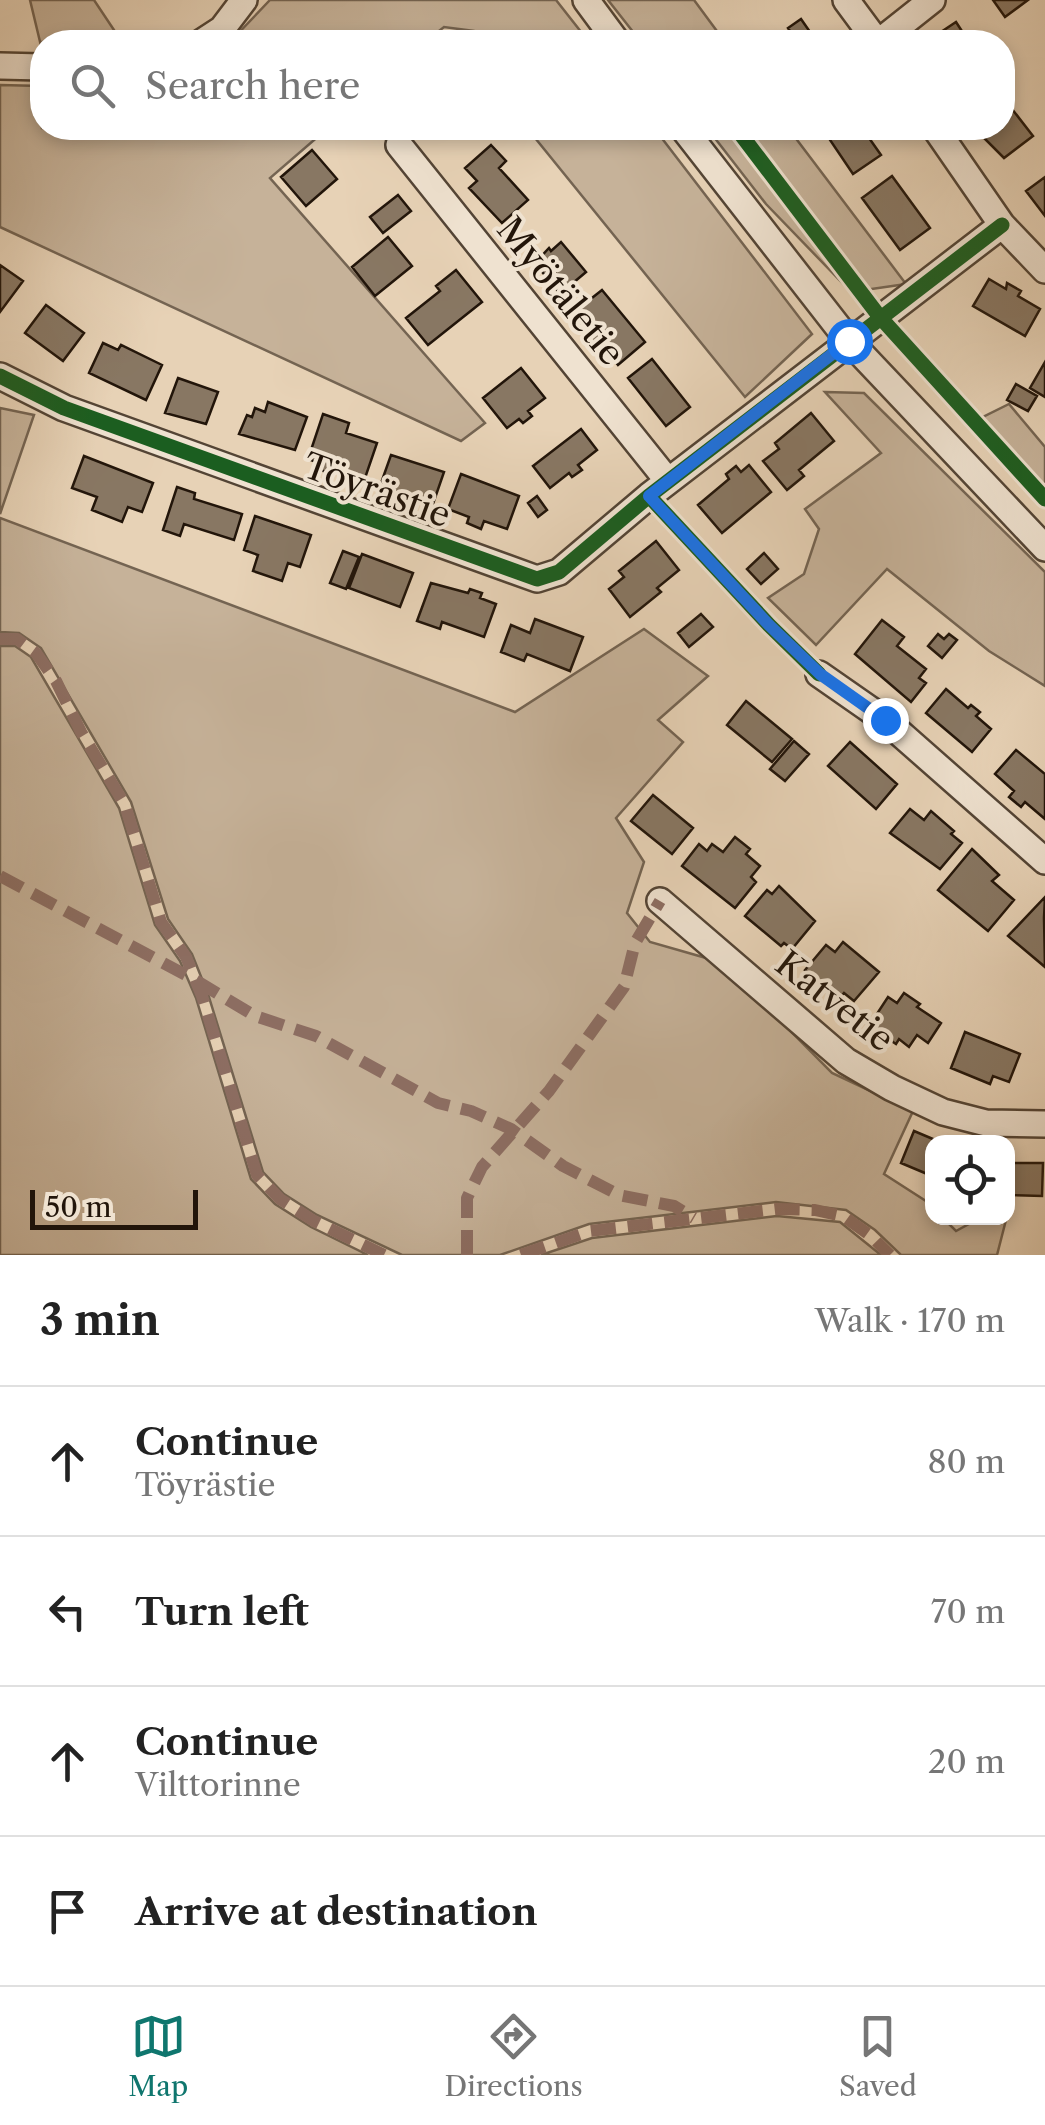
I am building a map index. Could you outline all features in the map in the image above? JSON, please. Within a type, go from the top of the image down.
[{"type":"street","points":[[220,30],[244,0]]},
{"type":"street","points":[[586,0],[608,30]]},
{"type":"street","points":[[846,0],[869,30]]},
{"type":"street","points":[[893,30],[932,0]]},
{"type":"street","points":[[0,66],[30,67]]},
{"type":"street","points":[[692,140],[849,341],[1045,548]]},
{"type":"street","points":[[943,140],[1002,225],[1045,270]]},
{"type":"street","name":"Myötäletie","points":[[398,145],[668,481]]},
{"type":"street","name":"Töyrästie","points":[[0,376],[64,408],[536,579],[559,572],[668,481],[1002,225]]},
{"type":"street","points":[[820,674],[885,720],[1045,861]]},
{"type":"street","name":"Katvetie","points":[[660,901],[846,1061],[892,1088],[943,1112],[986,1123],[1045,1124]]},
{"type":"shaded area","points":[[30,0],[94,0],[114,30],[37,30]]},
{"type":"shaded area","points":[[270,0],[556,0],[580,30],[444,27],[241,30]]},
{"type":"shaded area","points":[[608,0],[694,0],[716,30],[632,30]]},
{"type":"shaded area","points":[[0,85],[30,86],[30,140],[314,140],[270,178],[485,423],[461,441],[0,227]]},
{"type":"shaded area","points":[[537,140],[663,140],[812,334],[745,397]]},
{"type":"shaded area","points":[[716,140],[797,140],[906,284],[851,292],[766,204]]},
{"type":"shaded area","points":[[825,392],[864,393],[1045,572],[1045,686],[989,651],[887,569],[816,645],[768,598],[804,574],[819,529],[805,509],[881,453]]},
{"type":"shaded area","points":[[1009,404],[1045,447],[1045,491],[983,417]]},
{"type":"shaded area","points":[[0,408],[34,415],[0,514]]},
{"type":"shaded area","points":[[0,518],[515,712],[644,629],[708,676],[658,720],[683,742],[616,818],[644,862],[627,913],[650,942],[706,958],[744,984],[832,1073],[913,1111],[884,1174],[925,1200],[925,1225],[950,1225],[956,1231],[967,1225],[1005,1225],[997,1255],[901,1255],[846,1210],[776,1202],[589,1224],[500,1255],[402,1255],[317,1215],[284,1194],[263,1172],[208,994],[192,954],[168,919],[131,802],[41,648],[19,633],[0,632]]},
{"type":"shaded area","points":[[0,646],[15,646],[31,657],[119,808],[155,925],[180,961],[196,998],[251,1179],[275,1204],[368,1255],[0,1255]]},
{"type":"shaded area","points":[[777,1216],[840,1222],[881,1255],[541,1255],[592,1238]]},
{"type":"building","points":[[993,0],[1028,0],[1005,17]]},
{"type":"building","points":[[801,19],[809,30],[789,30]]},
{"type":"building","points":[[956,22],[961,30],[944,30]]},
{"type":"building","points":[[1015,113],[1033,136],[1004,158],[986,140],[1015,140]]},
{"type":"building","points":[[830,140],[870,140],[881,155],[853,174]]},
{"type":"building","points":[[491,145],[506,161],[499,168],[528,200],[502,223],[469,188],[477,181],[465,168]]},
{"type":"building","points":[[312,150],[337,179],[306,206],[281,177]]},
{"type":"building","points":[[892,176],[930,228],[900,250],[862,198]]},
{"type":"building","points":[[1045,177],[1045,216],[1026,191]]},
{"type":"building","points":[[398,195],[411,211],[383,233],[370,217]]},
{"type":"building","points":[[388,237],[412,266],[375,296],[352,267]]},
{"type":"building","points":[[561,242],[586,272],[560,294],[535,263]]},
{"type":"building","points":[[0,265],[23,281],[0,312]]},
{"type":"building","points":[[456,270],[482,302],[428,345],[406,318],[440,291],[436,286]]},
{"type":"building","points":[[989,279],[1006,289],[1007,283],[1021,291],[1018,296],[1040,309],[1025,336],[973,306]]},
{"type":"building","points":[[602,290],[645,342],[618,365],[601,344],[596,349],[587,338],[591,335],[573,313]]},
{"type":"building","points":[[46,305],[84,333],[63,361],[25,333]]},
{"type":"building","points":[[103,343],[118,350],[121,345],[162,365],[146,400],[89,373]]},
{"type":"building","points":[[652,359],[690,407],[666,426],[628,378]]},
{"type":"building","points":[[1045,362],[1045,397],[1030,388]]},
{"type":"building","points":[[521,368],[545,398],[528,411],[532,416],[507,428],[483,398]]},
{"type":"building","points":[[178,378],[218,392],[206,424],[165,413]]},
{"type":"building","points":[[1016,384],[1037,396],[1028,411],[1007,400]]},
{"type":"building","points":[[268,402],[307,417],[295,450],[239,434],[247,415],[252,417],[255,408],[265,412]]},
{"type":"building","points":[[811,413],[834,441],[799,470],[804,476],[787,490],[763,461],[779,449],[775,443]]},
{"type":"building","points":[[323,414],[349,423],[346,433],[377,443],[360,484],[348,480],[349,475],[317,469],[319,463],[308,459]]},
{"type":"building","points":[[581,429],[597,450],[578,465],[582,470],[572,477],[569,473],[550,488],[533,466]]},
{"type":"building","points":[[391,455],[444,472],[433,504],[380,486]]},
{"type":"building","points":[[84,456],[153,483],[142,512],[128,507],[122,522],[92,510],[97,497],[72,488]]},
{"type":"building","points":[[749,465],[771,492],[722,533],[698,505],[729,479],[726,474],[736,466],[741,472]]},
{"type":"building","points":[[461,474],[519,496],[507,529],[484,521],[481,529],[467,523],[469,517],[448,509]]},
{"type":"building","points":[[177,487],[195,493],[194,499],[242,514],[234,540],[184,524],[180,536],[163,530]]},
{"type":"building","points":[[537,496],[547,510],[538,517],[528,503]]},
{"type":"building","points":[[255,516],[311,535],[300,567],[288,563],[282,581],[253,571],[258,555],[244,550]]},
{"type":"building","points":[[656,541],[679,570],[657,588],[661,592],[630,617],[609,589],[624,577],[619,571]]},
{"type":"building","points":[[343,551],[359,557],[346,589],[330,583]]},
{"type":"building","points":[[764,553],[778,569],[761,584],[747,569]]},
{"type":"building","points":[[362,554],[413,573],[400,607],[349,588]]},
{"type":"building","points":[[431,583],[468,593],[470,589],[496,604],[484,637],[442,622],[440,629],[417,621]]},
{"type":"building","points":[[701,614],[713,627],[689,647],[678,633]]},
{"type":"building","points":[[535,619],[583,637],[570,671],[527,654],[524,661],[501,652],[511,625],[530,633]]},
{"type":"building","points":[[882,620],[904,637],[897,646],[926,669],[919,678],[926,683],[911,702],[855,654]]},
{"type":"building","points":[[938,634],[944,639],[949,634],[957,640],[942,658],[928,646]]},
{"type":"building","points":[[946,689],[968,708],[971,705],[980,712],[976,716],[991,729],[972,752],[926,713]]},
{"type":"building","points":[[746,701],[792,739],[772,762],[727,725]]},
{"type":"building","points":[[794,741],[809,754],[785,781],[770,769]]},
{"type":"building","points":[[850,742],[897,784],[876,809],[828,766]]},
{"type":"building","points":[[1016,750],[1045,774],[1045,819],[1025,802],[1021,807],[1009,797],[1014,791],[995,774]]},
{"type":"building","points":[[653,795],[693,828],[672,854],[631,821]]},
{"type":"building","points":[[910,809],[924,820],[931,811],[962,843],[940,869],[890,833]]},
{"type":"building","points":[[735,837],[750,849],[746,854],[760,866],[751,877],[756,882],[735,908],[682,866],[699,844],[707,851],[712,844],[723,852]]},
{"type":"building","points":[[972,849],[999,875],[992,881],[1014,900],[988,931],[938,890]]},
{"type":"building","points":[[779,886],[815,921],[792,949],[784,943],[781,946],[745,916],[767,890],[772,894]]},
{"type":"building","points":[[1045,897],[1044,918],[1045,967],[1008,936]]},
{"type":"building","points":[[843,942],[879,972],[854,1001],[844,993],[839,999],[805,970],[826,945],[835,952]]},
{"type":"building","points":[[904,993],[941,1023],[928,1043],[917,1035],[909,1047],[899,1039],[896,1044],[869,1026],[888,997],[897,1003]]},
{"type":"building","points":[[965,1032],[1020,1054],[1009,1082],[993,1076],[990,1084],[951,1068]]},
{"type":"building","points":[[914,1131],[925,1136],[925,1173],[901,1163]]},
{"type":"building","points":[[1015,1163],[1043,1163],[1042,1196],[1015,1195]]},
{"type":"marked path","points":[[0,639],[17,639],[36,653],[56,681],[125,805],[161,922],[186,957],[202,996],[257,1175],[280,1199],[314,1221],[384,1255]]},
{"type":"marked path","points":[[0,876],[255,1016],[316,1036],[438,1103],[471,1111],[511,1129],[563,1166],[619,1195],[674,1206],[694,1218]]},
{"type":"marked path","points":[[467,1255],[467,1198],[482,1167],[549,1091],[624,987],[635,943],[660,901]]},
{"type":"marked path","points":[[521,1255],[590,1231],[777,1209],[815,1210],[843,1216],[890,1255]]},
{"type":"cycle path","points":[[745,140],[879,316],[1045,499]]},
{"type":"cycle path","points":[[0,376],[64,408],[537,579],[559,572],[649,496],[1002,225]]},
{"type":"cycle path","points":[[649,496],[819,674]]},
{"type":"route","points":[[849,341],[649,496],[820,674],[885,720]]}]
